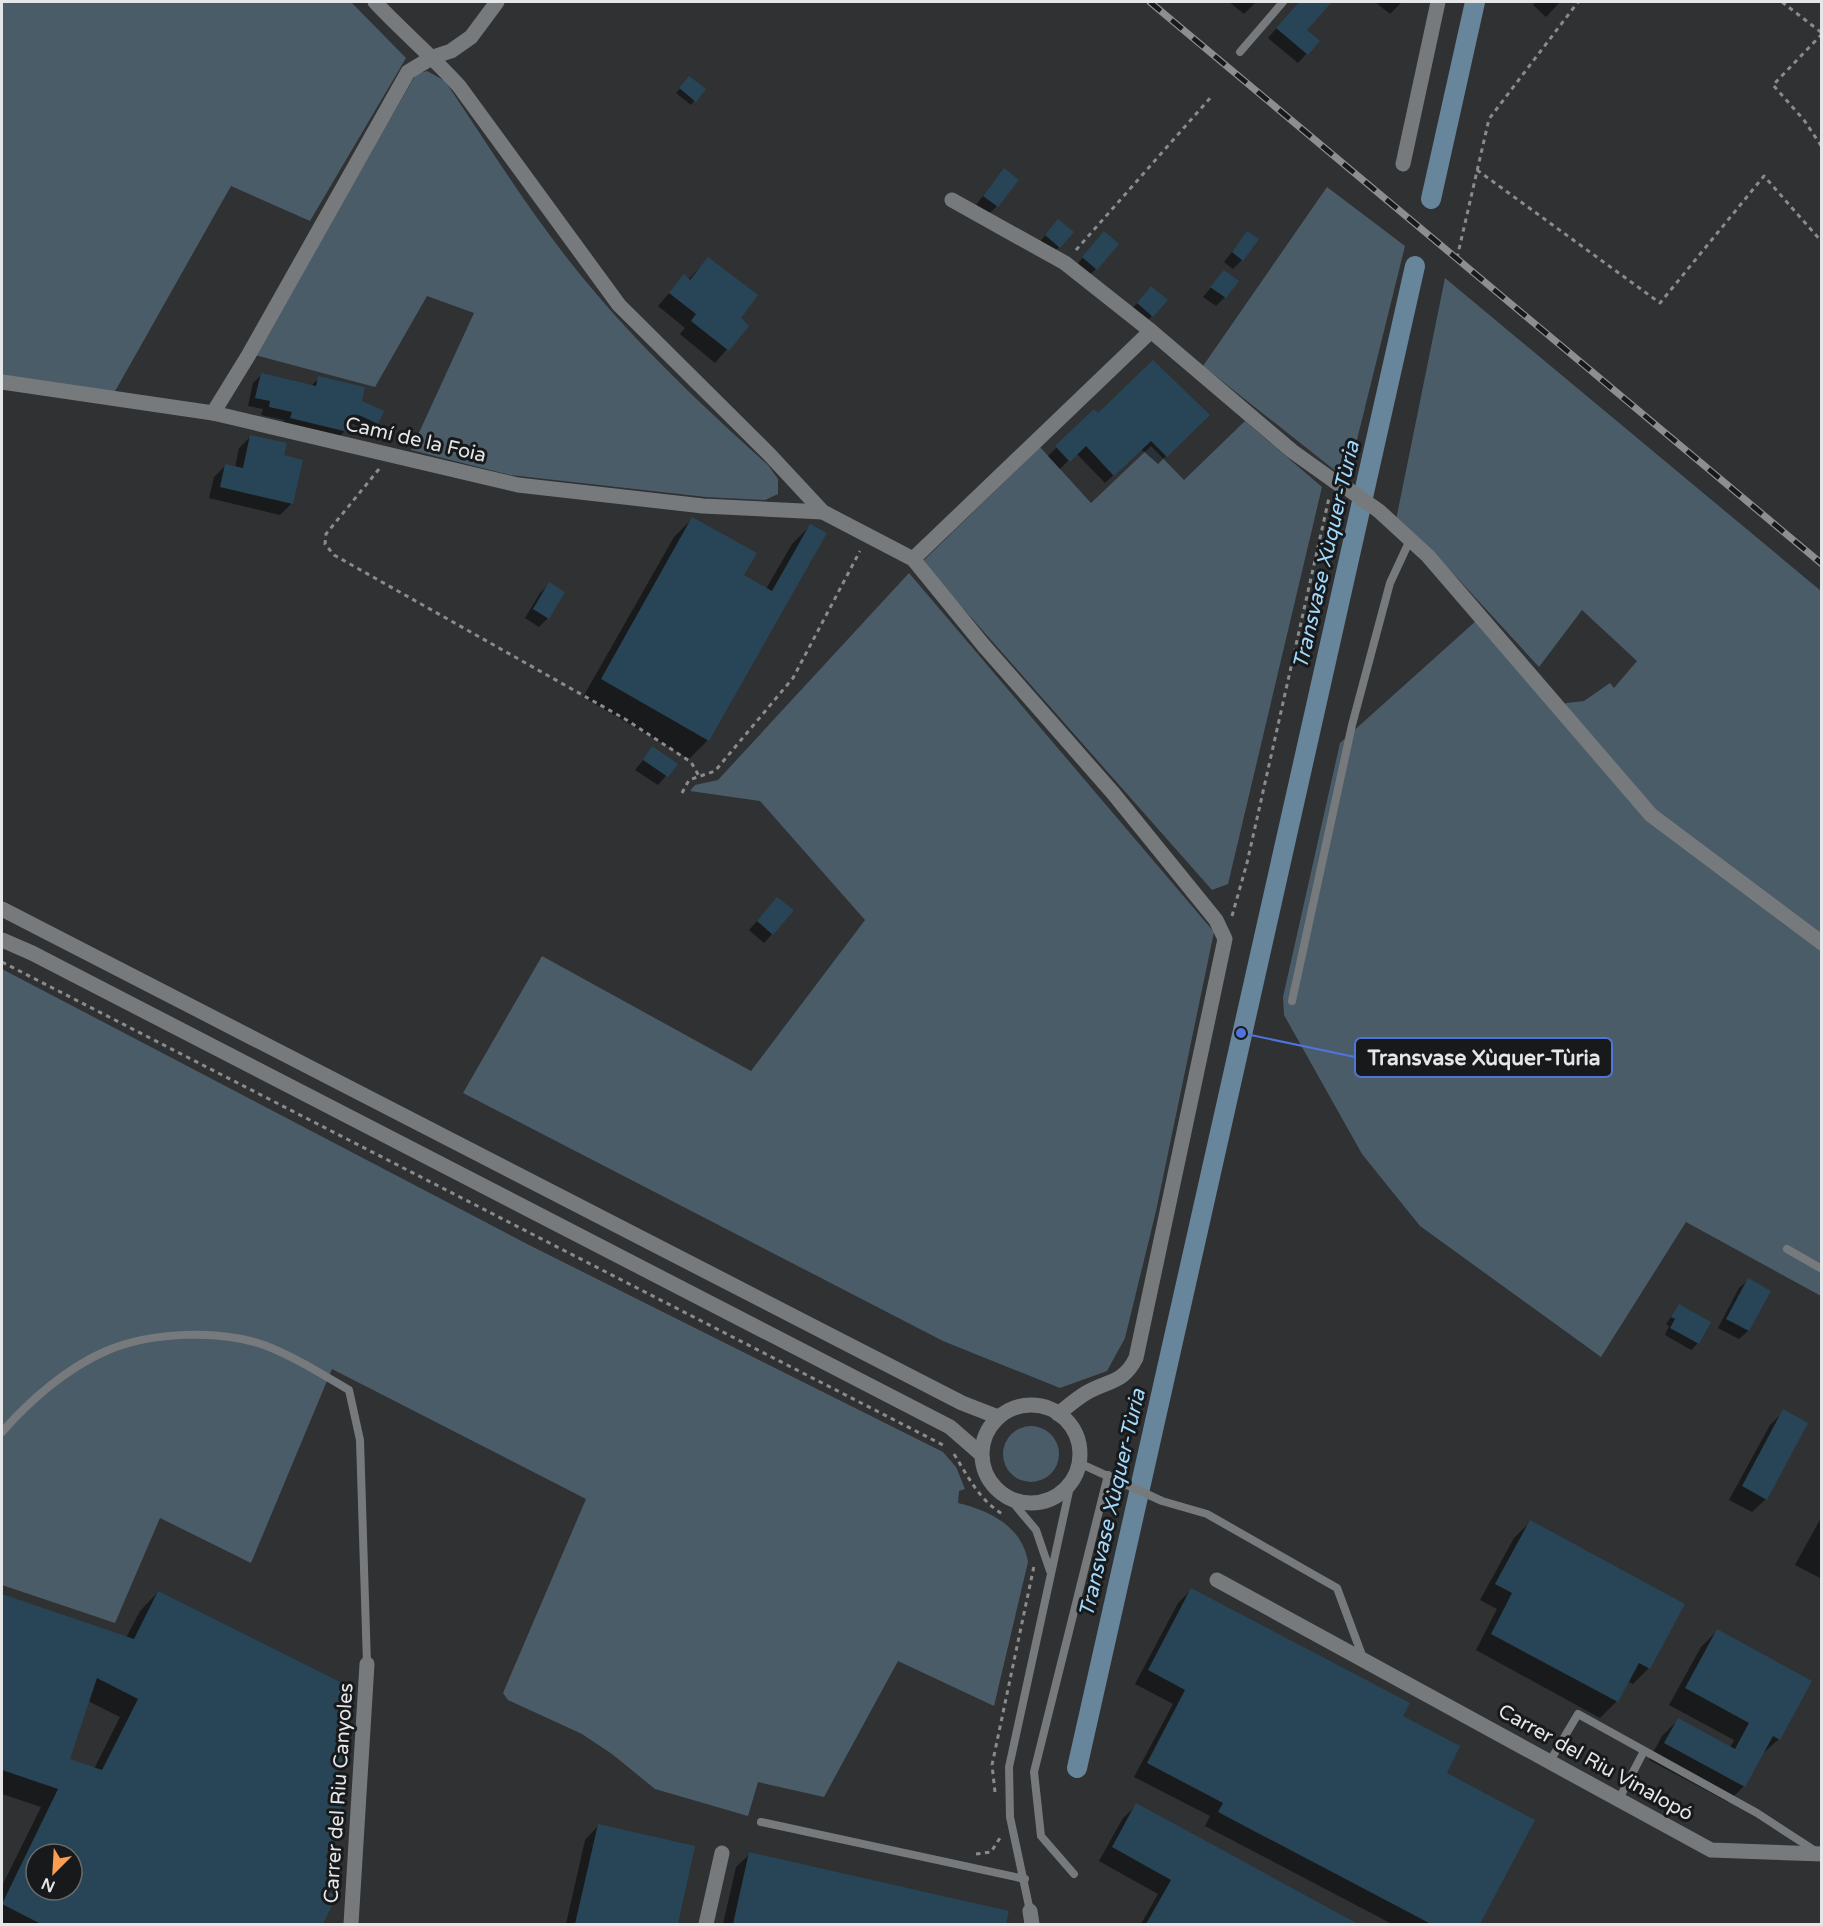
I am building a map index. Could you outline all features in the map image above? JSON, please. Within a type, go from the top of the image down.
[{"type":"street","points":[[375,2],[405,35],[433,57],[459,86],[619,305],[769,454],[823,512],[913,559],[984,646],[1113,793],[1216,920],[1225,939],[1136,1358],[1129,1372],[1111,1383],[1086,1393],[1058,1413]]},
{"type":"street","points":[[213,413],[254,346],[408,72],[433,57],[451,51],[471,37],[497,2]]},
{"type":"street","points":[[1403,164],[1438,2]]},
{"type":"street","points":[[952,201],[1065,263],[1151,331],[1292,451],[1379,511],[1428,556],[1651,815],[1821,943]]},
{"type":"street","points":[[913,559],[1151,331]]},
{"type":"street","name":"Camí de la Foia","points":[[2,382],[213,413],[518,485],[703,506],[823,512]]},
{"type":"street","points":[[2,909],[962,1403],[998,1417]]},
{"type":"street","points":[[2,940],[32,952],[950,1427],[981,1454],[989,1480],[1010,1498],[1023,1502],[1043,1501],[1061,1492],[1071,1482],[1079,1462],[1076,1435],[1069,1423],[1058,1413],[1043,1407],[1027,1405],[1012,1408],[998,1417],[989,1428],[981,1454]]},
{"type":"street","name":"Carrer del Riu Vinalopó","points":[[1216,1580],[1363,1658],[1711,1850],[1819,1853]]},
{"type":"street","name":"Carrer del Riu Canyoles","points":[[351,1924],[367,1664]]},
{"type":"street","points":[[706,1924],[722,1853]]},
{"type":"lane","points":[[1240,52],[1283,2]]},
{"type":"lane","points":[[1292,1001],[1352,725],[1390,583],[1410,540]]},
{"type":"lane","points":[[1787,1249],[1821,1269]]},
{"type":"lane","points":[[2,1432],[60,1378],[106,1350],[157,1337],[211,1334],[263,1345],[349,1390],[360,1440],[367,1664]]},
{"type":"lane","points":[[1079,1462],[1162,1501],[1206,1514],[1336,1588],[1363,1658]]},
{"type":"lane","points":[[1074,1874],[1041,1836],[1034,1772],[1112,1476]]},
{"type":"lane","points":[[1031,1918],[1025,1879],[1010,1817],[1009,1767],[1071,1482]]},
{"type":"lane","points":[[1010,1498],[1036,1530],[1051,1571]]},
{"type":"lane","points":[[1550,1761],[1578,1714],[1757,1813],[1819,1853]]},
{"type":"lane","points":[[1619,1799],[1644,1751]]},
{"type":"lane","points":[[760,1822],[1025,1879]]},
{"type":"path","points":[[1457,258],[1489,119],[1578,2]]},
{"type":"path","points":[[1782,2],[1821,34],[1773,85],[1804,120],[1821,147]]},
{"type":"path","points":[[1065,263],[1211,97]]},
{"type":"path","points":[[1477,170],[1660,303],[1764,176],[1821,242]]},
{"type":"path","points":[[383,453],[381,466],[326,534],[325,544],[334,555],[625,718],[691,762],[699,776]]},
{"type":"path","points":[[1225,939],[1247,863],[1329,498]]},
{"type":"path","points":[[682,793],[689,780],[715,771],[793,678],[868,536]]},
{"type":"path","points":[[2,962],[952,1450],[978,1494],[990,1506],[1008,1517]]},
{"type":"path","points":[[995,1797],[992,1765],[1036,1557]]},
{"type":"path","points":[[963,1865],[965,1851],[976,1854],[991,1852],[1000,1839],[999,1828]]},
{"type":"shaded area","points":[[2,2],[351,2],[406,58],[310,221],[231,186],[114,393],[2,377]]},
{"type":"shaded area","points":[[427,71],[445,81],[535,215],[590,286],[663,366],[768,465],[778,479],[778,494],[765,500],[706,497],[510,475],[411,450],[474,313],[427,296],[375,387],[255,355],[416,74]]},
{"type":"shaded area","points":[[1327,187],[1405,246],[1347,480],[1203,366]]},
{"type":"shaded area","points":[[1445,278],[1821,591],[1821,1296],[1686,1222],[1601,1357],[1420,1226],[1362,1154],[1284,1015],[1283,997],[1340,743],[1477,620],[1558,711],[1566,703],[1584,701],[1610,683],[1614,688],[1637,661],[1582,610],[1539,667],[1439,558],[1396,520]]},
{"type":"shaded area","points":[[1245,421],[1322,487],[1228,884],[1212,890],[922,562],[1040,447],[1091,503],[1151,446],[1184,480]]},
{"type":"shaded area","points":[[909,573],[1214,932],[1156,1211],[1125,1338],[1107,1371],[1060,1388],[943,1341],[463,1093],[542,956],[751,1071],[865,920],[760,801],[690,791],[695,785],[718,780]]},
{"type":"shaded area","points":[[2,969],[527,1244],[943,1452],[956,1467],[965,1489],[959,1491],[958,1503],[982,1511],[1003,1522],[1019,1539],[1025,1549],[1028,1562],[994,1706],[898,1661],[824,1797],[758,1782],[748,1816],[655,1789],[612,1754],[582,1734],[508,1700],[503,1693],[586,1499],[332,1369],[251,1563],[160,1518],[115,1623],[2,1585]]},
{"type":"shaded area","points":[[1026,1426],[1036,1426],[1051,1434],[1057,1443],[1059,1454],[1057,1465],[1051,1474],[1036,1482],[1026,1482],[1015,1477],[1008,1470],[1003,1459],[1003,1449],[1008,1438],[1015,1431]]},
{"type":"building","points":[[1299,2],[1332,2],[1307,30],[1320,41],[1308,55],[1276,28]]},
{"type":"building","points":[[689,76],[706,89],[696,102],[679,88]]},
{"type":"building","points":[[1004,168],[1019,180],[998,207],[983,196]]},
{"type":"building","points":[[1058,219],[1074,232],[1060,248],[1045,235]]},
{"type":"building","points":[[1104,231],[1119,244],[1097,270],[1082,257]]},
{"type":"building","points":[[1247,231],[1259,239],[1243,261],[1232,252]]},
{"type":"building","points":[[708,257],[758,295],[741,318],[749,326],[729,351],[691,321],[696,314],[669,293],[684,274],[690,280]]},
{"type":"building","points":[[1224,270],[1239,281],[1226,298],[1210,287]]},
{"type":"building","points":[[1151,286],[1168,300],[1153,317],[1137,303]]},
{"type":"building","points":[[1153,360],[1210,415],[1167,457],[1151,441],[1114,476],[1086,446],[1070,462],[1055,446],[1094,409],[1098,413]]},
{"type":"building","points":[[261,373],[316,386],[318,376],[365,387],[362,401],[384,411],[378,424],[359,415],[358,418],[351,416],[348,432],[290,418],[292,412],[269,407],[270,401],[255,398]]},
{"type":"building","points":[[250,435],[287,443],[284,455],[303,460],[293,504],[220,487],[225,464],[243,468]]},
{"type":"building","points":[[692,517],[757,553],[744,575],[772,591],[810,524],[827,533],[709,741],[601,679]]},
{"type":"building","points":[[549,582],[565,592],[549,619],[533,609]]},
{"type":"building","points":[[652,746],[678,764],[668,777],[643,760]]},
{"type":"building","points":[[777,897],[794,910],[773,935],[757,921]]},
{"type":"building","points":[[1748,1278],[1771,1291],[1749,1331],[1726,1319]]},
{"type":"building","points":[[1679,1304],[1711,1322],[1699,1344],[1670,1328],[1675,1319],[1671,1317]]},
{"type":"building","points":[[1783,1409],[1808,1423],[1767,1500],[1742,1486]]},
{"type":"building","points":[[1530,1520],[1685,1604],[1650,1669],[1639,1663],[1618,1702],[1491,1634],[1512,1593],[1495,1584]]},
{"type":"building","points":[[1191,1588],[1410,1703],[1403,1716],[1460,1746],[1447,1773],[1535,1820],[1480,1924],[1431,1924],[1218,1812],[1223,1803],[1147,1763],[1185,1690],[1148,1670]]},
{"type":"building","points":[[158,1591],[350,1687],[338,1710],[352,1717],[339,1742],[350,1747],[332,1784],[346,1791],[341,1801],[344,1803],[336,1818],[343,1821],[325,1857],[337,1863],[324,1890],[337,1896],[323,1924],[41,1924],[2,1904],[24,1859],[24,1902],[84,1902],[84,1842],[32,1842],[58,1789],[2,1770],[2,1594],[134,1639]],"holes":[[[97,1678],[138,1699],[102,1770],[70,1759]]]},
{"type":"building","points":[[1717,1629],[1812,1681],[1780,1740],[1773,1736],[1745,1787],[1664,1743],[1678,1718],[1735,1749],[1749,1723],[1685,1688]]},
{"type":"building","points":[[1136,1803],[1358,1924],[1146,1924],[1171,1880],[1112,1847]]},
{"type":"building","points":[[598,1824],[695,1846],[678,1924],[575,1924]]},
{"type":"building","points":[[749,1852],[1009,1911],[1006,1924],[733,1924]]},
{"type":"waterway","name":"Transvase Xùquer-Tùria","points":[[1431,199],[1475,2]]},
{"type":"waterway","name":"Transvase Xùquer-Tùria","points":[[1077,1768],[1415,266]]},
{"type":"railway","points":[[1150,2],[1822,564]]},
{"type":"place","name":"Transvase Xùquer-Tùria","points":[[1241,1033]]}]
